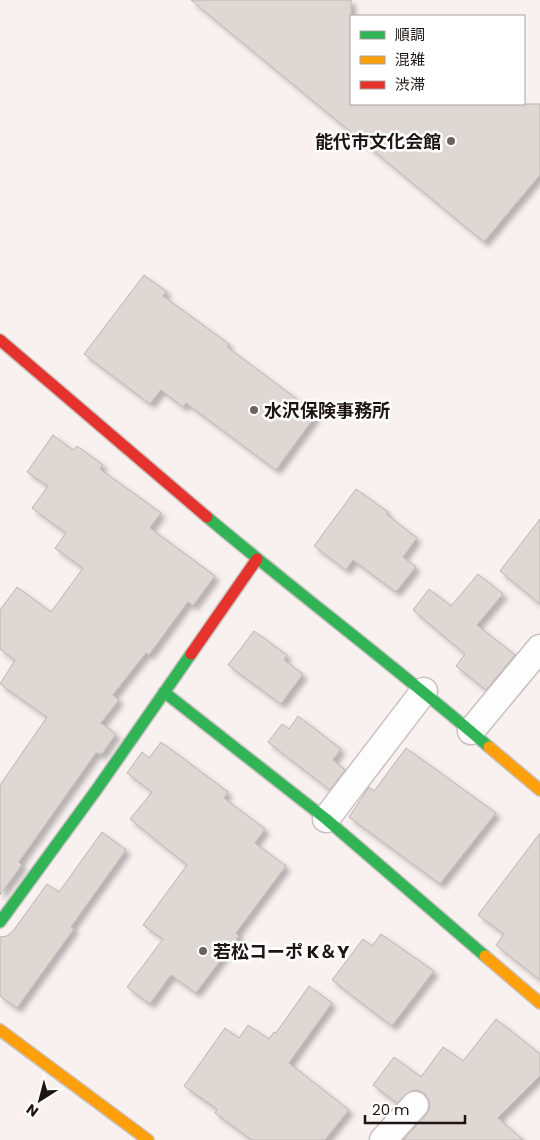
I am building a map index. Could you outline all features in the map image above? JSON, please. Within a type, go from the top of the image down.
[{"type":"street","points":[[0,340],[257,559],[424,691],[540,790]]},
{"type":"street","points":[[0,922],[257,559]]},
{"type":"street","points":[[471,731],[540,648]]},
{"type":"street","points":[[326,819],[424,691]]},
{"type":"street","points":[[164,692],[326,819],[540,1003]]},
{"type":"street","points":[[0,1030],[148,1140]]},
{"type":"street","points":[[383,1140],[415,1105]]},
{"type":"building","name":"能代市文化会館","points":[[191,0],[351,0],[350,105],[540,104],[540,175],[484,242]]},
{"type":"building","points":[[144,275],[167,292],[163,296],[229,344],[227,347],[317,414],[276,470],[186,403],[183,407],[161,390],[150,404],[84,354]]},
{"type":"building","points":[[53,435],[73,450],[77,446],[103,465],[100,469],[161,513],[150,528],[215,576],[193,606],[188,602],[149,655],[146,653],[113,695],[119,700],[101,723],[116,734],[102,754],[96,753],[19,862],[22,865],[0,895],[0,785],[47,717],[0,684],[15,660],[0,649],[0,610],[17,587],[51,612],[83,568],[55,548],[66,533],[32,508],[48,486],[27,472]]},
{"type":"building","points":[[356,489],[388,512],[386,514],[417,538],[403,557],[416,567],[396,592],[353,560],[346,570],[314,546]]},
{"type":"building","points":[[540,519],[540,604],[500,571]]},
{"type":"building","points":[[478,574],[503,594],[477,625],[515,655],[486,690],[456,666],[465,654],[413,610],[429,589],[451,606]]},
{"type":"building","points":[[254,631],[287,655],[284,660],[303,674],[281,704],[228,665]]},
{"type":"building","points":[[298,716],[341,749],[333,760],[345,770],[330,790],[268,742],[282,724],[289,729]]},
{"type":"building","points":[[161,742],[228,792],[224,798],[265,829],[255,843],[286,866],[236,933],[239,936],[196,993],[171,975],[150,1004],[127,987],[163,939],[143,925],[187,865],[130,819],[152,792],[127,773],[142,752],[149,758]]},
{"type":"building","points":[[406,748],[496,813],[440,884],[349,817],[369,787],[374,791]]},
{"type":"building","points":[[102,832],[126,850],[71,927],[74,929],[17,1008],[0,996],[0,937],[7,936],[13,931],[47,884],[59,892]]},
{"type":"building","points":[[540,833],[540,980],[496,945],[504,934],[478,915]]},
{"type":"building","points":[[381,934],[434,971],[392,1026],[332,980],[363,939],[372,946]]},
{"type":"building","points":[[309,986],[332,1003],[289,1063],[349,1110],[325,1140],[252,1140],[215,1113],[217,1109],[184,1086],[225,1028],[239,1038],[248,1025],[269,1039],[274,1032],[276,1033]]},
{"type":"building","points":[[496,1019],[540,1054],[540,1076],[498,1118],[523,1140],[403,1140],[430,1108],[425,1094],[418,1090],[411,1091],[397,1103],[373,1085],[394,1057],[421,1077],[443,1047],[463,1061]]},
{"type":"traffic: fast","points":[[207,517],[489,747]]},
{"type":"traffic: fast","points":[[0,922],[97,789],[191,654]]},
{"type":"traffic: fast","points":[[164,692],[326,819],[485,956]]},
{"type":"traffic: slow","points":[[489,747],[540,790]]},
{"type":"traffic: slow","points":[[485,956],[540,1003]]},
{"type":"traffic: slow","points":[[0,1030],[148,1140]]},
{"type":"traffic: jam","points":[[0,340],[207,517]]},
{"type":"traffic: jam","points":[[191,654],[257,559]]},
{"type":"place","name":"能代市文化会館","points":[[451,141]]},
{"type":"place","name":"水沢保険事務所","points":[[254,410]]},
{"type":"place","name":"若松コーポ K＆Y","points":[[203,951]]}]
